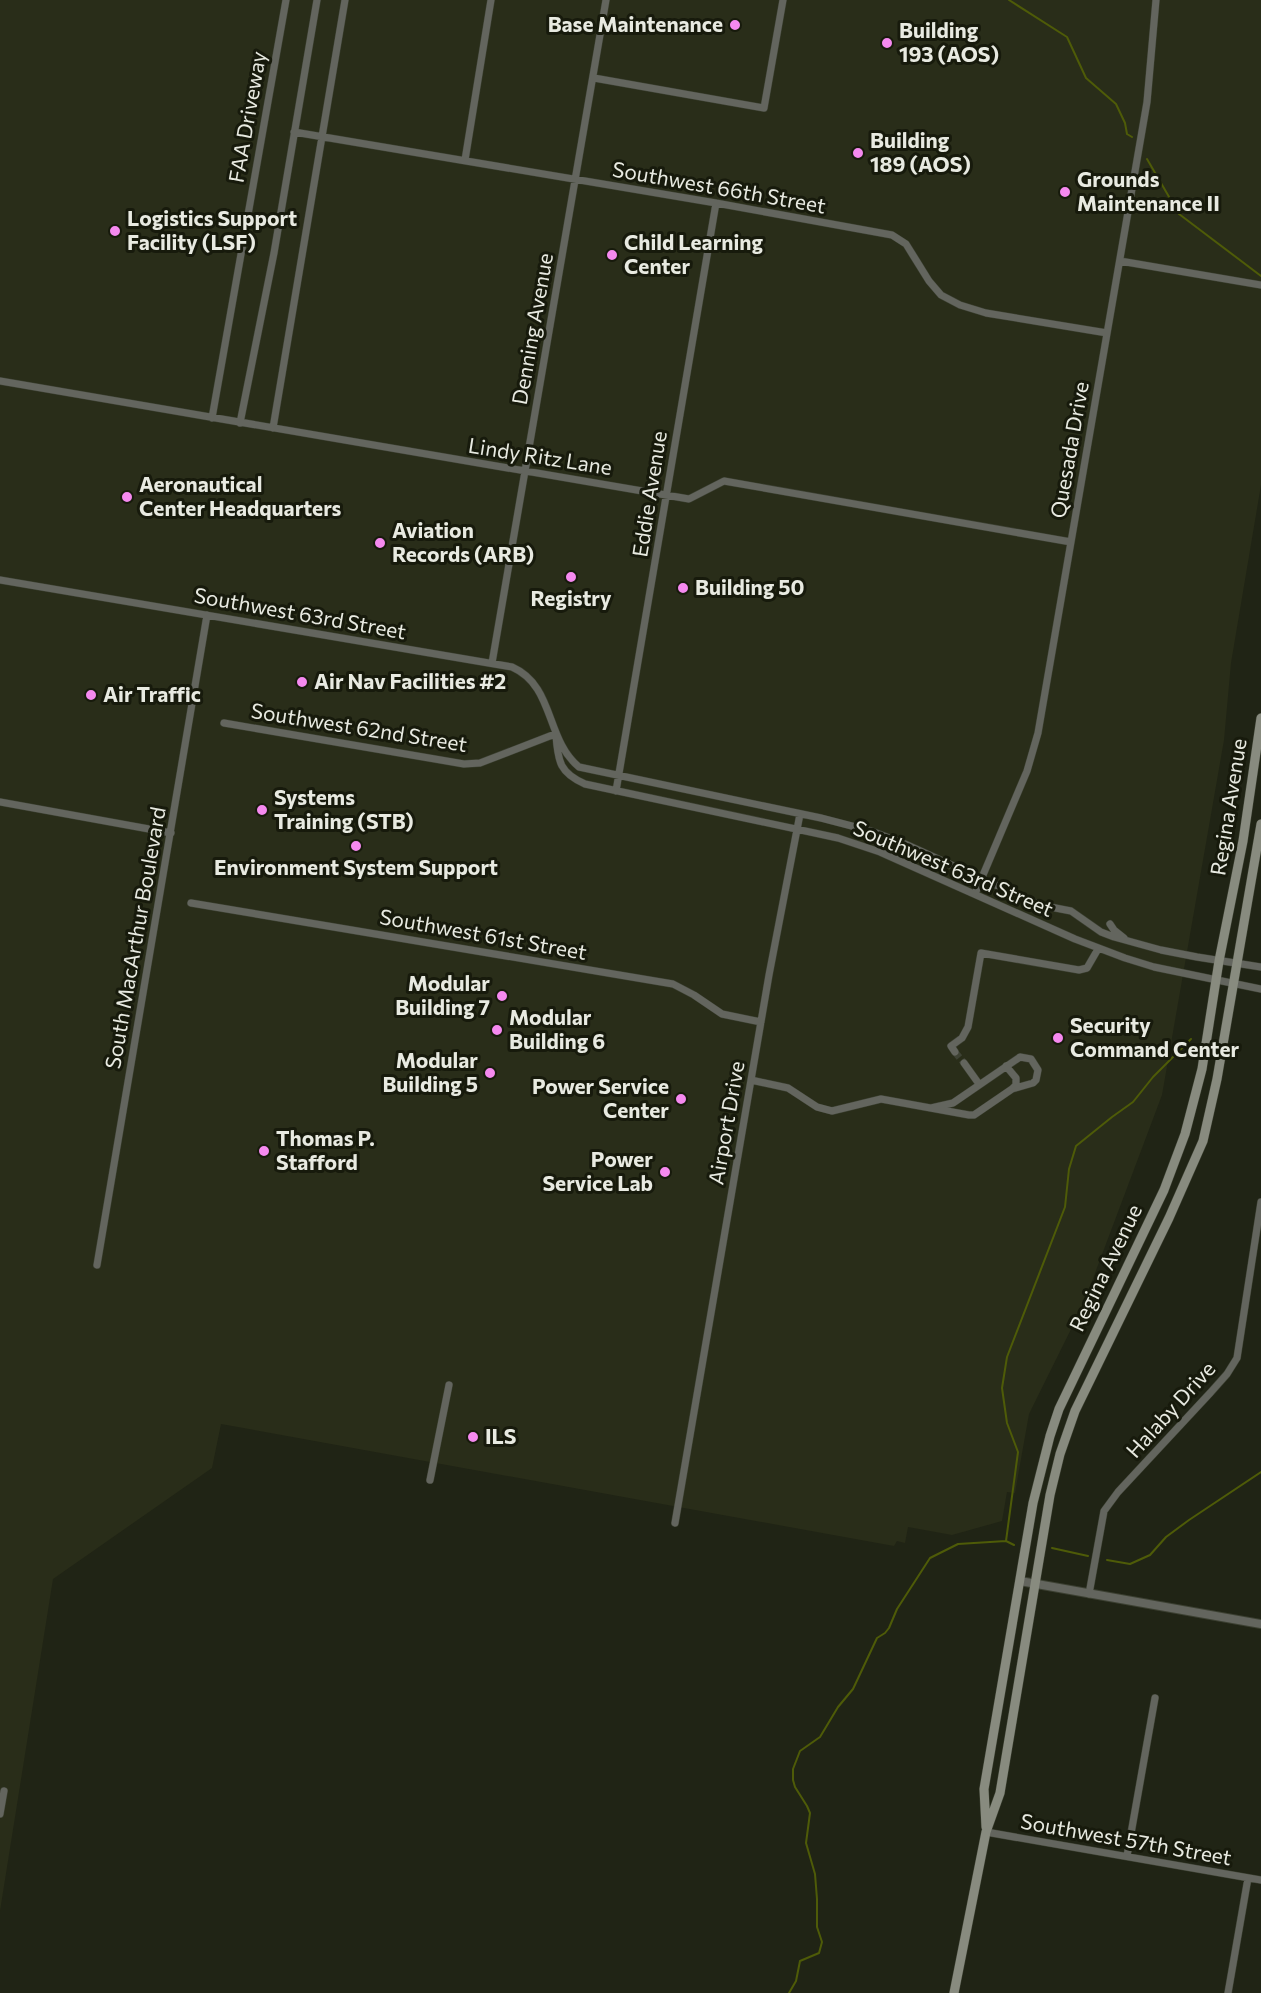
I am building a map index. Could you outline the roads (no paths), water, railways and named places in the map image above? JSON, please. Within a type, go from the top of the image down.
[{"type":"main road","name":"Regina Avenue","points":[[986,1832],[984,1789],[1033,1503],[1059,1409],[1164,1190],[1185,1134],[1202,1069],[1243,841],[1261,718]]},
{"type":"main road","name":"Regina Avenue","points":[[954,1993],[986,1832],[1000,1793],[1035,1584],[1058,1464],[1075,1411],[1169,1218],[1203,1141],[1217,1079],[1261,824]]},
{"type":"street","name":"FAA Driveway","points":[[212,418],[286,0]]},
{"type":"street","points":[[240,423],[274,253],[317,0]]},
{"type":"street","points":[[273,428],[345,0]]},
{"type":"street","points":[[465,160],[491,0]]},
{"type":"street","name":"Denning Avenue","points":[[492,663],[606,0]]},
{"type":"street","points":[[594,78],[764,108],[783,0]]},
{"type":"street","name":"Quesada Drive","points":[[975,894],[1027,771],[1038,733],[1147,102],[1156,0]]},
{"type":"street","name":"Southwest 66th Street","points":[[294,132],[716,203],[892,236],[906,244],[929,281],[941,295],[960,305],[986,313],[1107,333]]},
{"type":"street","name":"Eddie Avenue","points":[[615,791],[716,203]]},
{"type":"street","points":[[1119,261],[1261,285]]},
{"type":"street","name":"Lindy Ritz Lane","points":[[0,381],[688,499],[724,481],[1071,542]]},
{"type":"street","name":"Southwest 63rd Street","points":[[0,580],[512,667],[523,672],[540,691],[555,734],[569,759],[579,767],[871,831],[1040,905],[1071,911],[1101,932],[1134,943],[1261,967]]},
{"type":"street","name":"South MacArthur Boulevard","points":[[97,1265],[207,615]]},
{"type":"street","name":"Southwest 62nd Street","points":[[224,723],[464,764],[480,763],[555,734]]},
{"type":"street","name":"Southwest 63rd Street","points":[[555,734],[557,756],[562,767],[572,778],[585,784],[838,838],[880,852],[1098,949],[1154,967],[1261,988]]},
{"type":"street","points":[[0,802],[171,833]]},
{"type":"street","name":"Airport Drive","points":[[675,1523],[761,1022],[800,814]]},
{"type":"street","name":"Southwest 61st Street","points":[[191,903],[673,984],[722,1014],[761,1022]]},
{"type":"street","points":[[1110,924],[1122,937],[1134,943]]},
{"type":"street","points":[[953,1049],[968,1027],[981,953],[1079,970],[1087,968],[1098,949]]},
{"type":"street","points":[[932,1108],[953,1103],[1020,1056],[1026,1057],[1034,1062],[1038,1070],[1036,1080],[1012,1089]]},
{"type":"street","points":[[964,1063],[979,1084]]},
{"type":"street","points":[[751,1080],[788,1088],[817,1107],[832,1111],[881,1099],[974,1115],[1016,1086],[1016,1078],[1006,1066]]},
{"type":"street","name":"Halaby Drive","points":[[1089,1594],[1104,1511],[1118,1492],[1227,1374],[1237,1358],[1261,1202]]},
{"type":"street","points":[[430,1480],[449,1384]]},
{"type":"street","points":[[1020,1581],[1261,1624]]},
{"type":"street","points":[[1127,1856],[1155,1698]]},
{"type":"street","points":[[0,1814],[4,1791]]},
{"type":"street","name":"Southwest 57th Street","points":[[986,1832],[1261,1880]]},
{"type":"street","points":[[1228,1993],[1248,1878]]},
{"type":"waterway","points":[[1009,0],[1067,37],[1086,78],[1116,104],[1125,123],[1127,134],[1132,137]]},
{"type":"waterway","points":[[1147,159],[1179,214],[1261,276]]},
{"type":"waterway","points":[[789,1993],[796,1981],[800,1961],[819,1953],[822,1942],[817,1927],[815,1874],[806,1843],[810,1813],[793,1780],[793,1769],[800,1751],[820,1737],[838,1707],[853,1689],[877,1638],[889,1628],[897,1609],[930,1558],[958,1544],[1006,1541],[1018,1452],[1007,1423],[1002,1388],[1007,1357],[1065,1207],[1069,1169],[1076,1146],[1133,1102],[1153,1077],[1191,1039]]},
{"type":"waterway","points":[[1107,1560],[1130,1564],[1150,1555],[1166,1537],[1261,1472]]},
{"type":"waterway","points":[[1006,1541],[1014,1545]]},
{"type":"waterway","points":[[1052,1548],[1088,1556]]},
{"type":"tunnel","points":[[955,1052],[964,1063]]},
{"type":"place","name":"Base Maintenance","points":[[735,25]]},
{"type":"place","name":"Building 193 (AOS)","points":[[887,43]]},
{"type":"place","name":"Building 189 (AOS)","points":[[858,153]]},
{"type":"place","name":"Grounds Maintenance II","points":[[1065,192]]},
{"type":"place","name":"Logistics Support Facility (LSF)","points":[[115,231]]},
{"type":"place","name":"Child Learning Center","points":[[612,255]]},
{"type":"place","name":"Aeronautical Center Headquarters","points":[[127,497]]},
{"type":"place","name":"Aviation Records (ARB)","points":[[380,543]]},
{"type":"place","name":"Registry","points":[[571,577]]},
{"type":"place","name":"Building 50","points":[[683,588]]},
{"type":"place","name":"Air Nav Facilities #2","points":[[302,682]]},
{"type":"place","name":"Air Traffic","points":[[91,695]]},
{"type":"place","name":"Systems Training (STB)","points":[[262,810]]},
{"type":"place","name":"Environment System Support","points":[[356,846]]},
{"type":"place","name":"Modular Building 7","points":[[502,996]]},
{"type":"place","name":"Modular Building 6","points":[[497,1030]]},
{"type":"place","name":"Security Command Center","points":[[1058,1038]]},
{"type":"place","name":"Modular Building 5","points":[[490,1073]]},
{"type":"place","name":"Power Service Center","points":[[681,1099]]},
{"type":"place","name":"Thomas P. Stafford","points":[[264,1151]]},
{"type":"place","name":"Power Service Lab","points":[[665,1172]]},
{"type":"place","name":"ILS","points":[[473,1437]]}]
